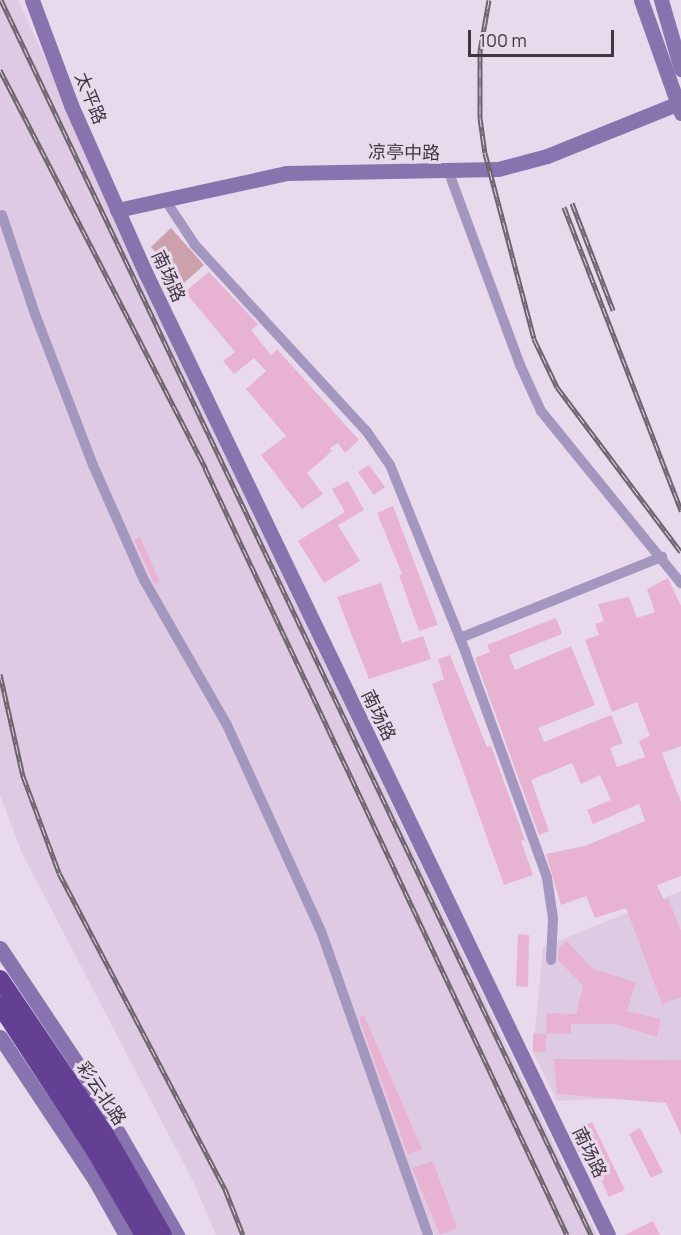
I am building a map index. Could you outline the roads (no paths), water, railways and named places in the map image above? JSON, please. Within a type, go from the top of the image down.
[{"type":"highway","name":"彩云北路","points":[[0,979],[106,1136],[163,1235]]},
{"type":"highway","name":"彩云北路","points":[[0,1005],[94,1149],[144,1235]]},
{"type":"street","name":"太平路","points":[[32,0],[71,105],[117,210]]},
{"type":"street","points":[[641,0],[680,106]]},
{"type":"street","points":[[661,0],[681,69]]},
{"type":"street","name":"凉亭中路","points":[[117,210],[286,173],[449,173],[490,170],[527,162],[680,106]]},
{"type":"street","points":[[449,173],[520,365],[542,411],[681,583]]},
{"type":"street","points":[[164,198],[195,245],[379,447],[460,638],[548,878],[553,918],[551,960]]},
{"type":"street","name":"南场路","points":[[117,210],[608,1235]]},
{"type":"street","points":[[2,215],[39,325],[98,476],[144,580],[227,725],[321,931],[428,1235]]},
{"type":"street","points":[[460,638],[662,557]]},
{"type":"street","points":[[0,948],[88,1080],[177,1235]]},
{"type":"street","points":[[0,1037],[95,1180],[126,1235]]},
{"type":"railway","points":[[1,0],[591,1235]]},
{"type":"railway","points":[[489,0],[480,51],[480,118],[485,153],[534,339],[557,387],[681,552]]},
{"type":"railway","points":[[0,70],[205,468],[567,1235]]},
{"type":"railway","points":[[572,203],[613,310]]},
{"type":"railway","points":[[564,207],[681,511]]},
{"type":"railway","points":[[0,674],[23,776],[59,873],[225,1189],[243,1235]]}]
